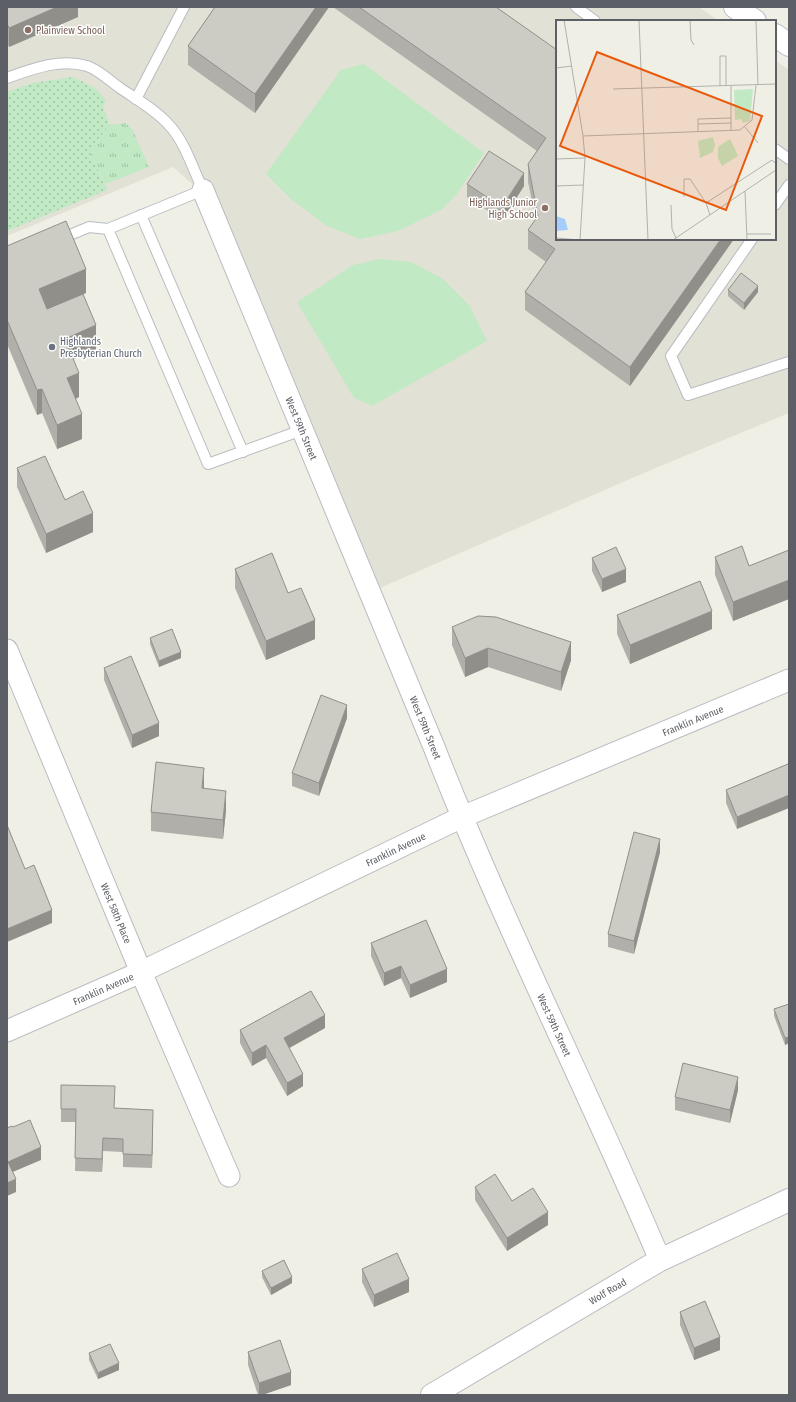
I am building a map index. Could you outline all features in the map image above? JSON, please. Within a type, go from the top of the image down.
[{"type":"main road","points":[[735,7],[754,20]]},
{"type":"main road","points":[[776,36],[789,45]]},
{"type":"main road","name":"Wolf Road","points":[[432,1395],[660,1260],[789,1200]]},
{"type":"street","name":"West 59th Street","points":[[203,190],[462,817],[625,1178],[660,1260]]},
{"type":"street","name":"West 58th Place","points":[[7,650],[141,972],[229,1176]]},
{"type":"street","name":"Franklin Avenue","points":[[7,1031],[141,972],[462,817],[789,680]]},
{"type":"lane","points":[[136,99],[184,7]]},
{"type":"lane","points":[[576,7],[595,20]]},
{"type":"lane","points":[[7,78],[35,68],[57,64],[87,66],[136,99],[169,125],[179,140],[203,190],[108,229],[89,227],[48,244]]},
{"type":"lane","points":[[776,151],[789,160]]},
{"type":"lane","points":[[776,204],[789,185]]},
{"type":"lane","points":[[142,215],[243,452]]},
{"type":"lane","points":[[108,229],[208,464],[302,430]]},
{"type":"lane","points":[[751,240],[672,356],[688,395],[789,362]]},
{"type":"shaded area","points":[[7,7],[699,7],[718,20],[556,20],[556,240],[776,240],[776,61],[789,70],[789,413],[646,472],[380,588],[242,262],[223,211],[173,167],[7,236]]},
{"type":"green space","points":[[364,64],[484,153],[456,195],[441,210],[398,231],[360,239],[327,226],[291,199],[266,174],[341,70]]},
{"type":"green space","points":[[73,77],[95,88],[106,100],[103,108],[110,125],[89,150],[107,190],[7,231],[7,92],[33,83]]},
{"type":"green space","points":[[125,123],[132,129],[149,167],[105,184],[89,150],[110,125]]},
{"type":"green space","points":[[381,259],[411,262],[443,279],[469,305],[487,341],[372,406],[354,398],[297,302],[353,265]]},
{"type":"building","points":[[7,7],[57,7],[9,28],[7,24]]},
{"type":"building","points":[[215,7],[316,7],[255,94],[188,46]]},
{"type":"building","name":"Highlands Junior High School","points":[[359,7],[496,7],[556,49],[556,240],[720,240],[630,367],[525,292],[555,249],[528,230],[538,216],[528,164],[546,138]]},
{"type":"building","points":[[489,151],[524,173],[502,207],[467,184]]},
{"type":"building","name":"Highlands Presbyterian Church","points":[[66,221],[86,269],[39,289],[47,309],[83,294],[96,325],[65,339],[79,373],[67,378],[82,414],[57,425],[42,389],[37,390],[7,320],[7,246]]},
{"type":"building","points":[[741,273],[758,286],[744,303],[728,290]]},
{"type":"building","points":[[45,456],[65,500],[83,491],[93,513],[46,534],[17,468]]},
{"type":"building","points":[[742,546],[749,566],[789,550],[789,580],[733,602],[715,557]]},
{"type":"building","points":[[616,547],[626,569],[602,579],[592,558]]},
{"type":"building","points":[[272,553],[288,593],[301,588],[315,620],[266,641],[235,569]]},
{"type":"building","points":[[700,581],[712,611],[630,645],[617,615]]},
{"type":"building","points":[[478,616],[496,617],[571,642],[561,672],[488,648],[465,658],[452,627]]},
{"type":"building","points":[[172,629],[181,652],[159,661],[150,638]]},
{"type":"building","points":[[131,656],[159,723],[132,735],[104,668]]},
{"type":"building","points":[[321,695],[347,705],[319,783],[292,773]]},
{"type":"building","points":[[156,762],[204,768],[202,788],[226,791],[223,820],[151,812]]},
{"type":"building","points":[[788,764],[789,795],[737,817],[726,790]]},
{"type":"building","points":[[7,825],[25,869],[34,865],[52,910],[7,929]]},
{"type":"building","points":[[634,832],[660,839],[634,941],[608,934]]},
{"type":"building","points":[[426,920],[447,969],[410,985],[401,966],[384,973],[371,943]]},
{"type":"building","points":[[311,991],[325,1015],[284,1038],[303,1074],[287,1083],[266,1045],[252,1053],[240,1030]]},
{"type":"building","points":[[789,1004],[789,1037],[785,1038],[774,1009]]},
{"type":"building","points":[[683,1063],[738,1077],[730,1110],[675,1097]]},
{"type":"building","points":[[61,1085],[115,1086],[114,1108],[153,1110],[152,1155],[123,1154],[123,1139],[103,1138],[102,1159],[75,1158],[76,1109],[61,1109]]},
{"type":"building","points":[[30,1120],[41,1147],[8,1162],[16,1179],[7,1183],[7,1128]]},
{"type":"building","points":[[495,1174],[512,1201],[533,1188],[548,1212],[507,1238],[475,1187]]},
{"type":"building","points":[[397,1253],[409,1279],[374,1295],[362,1269]]},
{"type":"building","points":[[284,1260],[292,1277],[271,1288],[262,1271]]},
{"type":"building","points":[[705,1301],[720,1337],[694,1348],[680,1312]]},
{"type":"building","points":[[280,1340],[291,1372],[259,1383],[248,1352]]},
{"type":"building","points":[[110,1344],[119,1363],[98,1373],[89,1353]]},
{"type":"place","name":"Plainview School","points":[[28,30]]},
{"type":"place","name":"Highlands Junior High School","points":[[545,208]]},
{"type":"place","name":"Highlands Presbyterian Church","points":[[52,347]]}]
